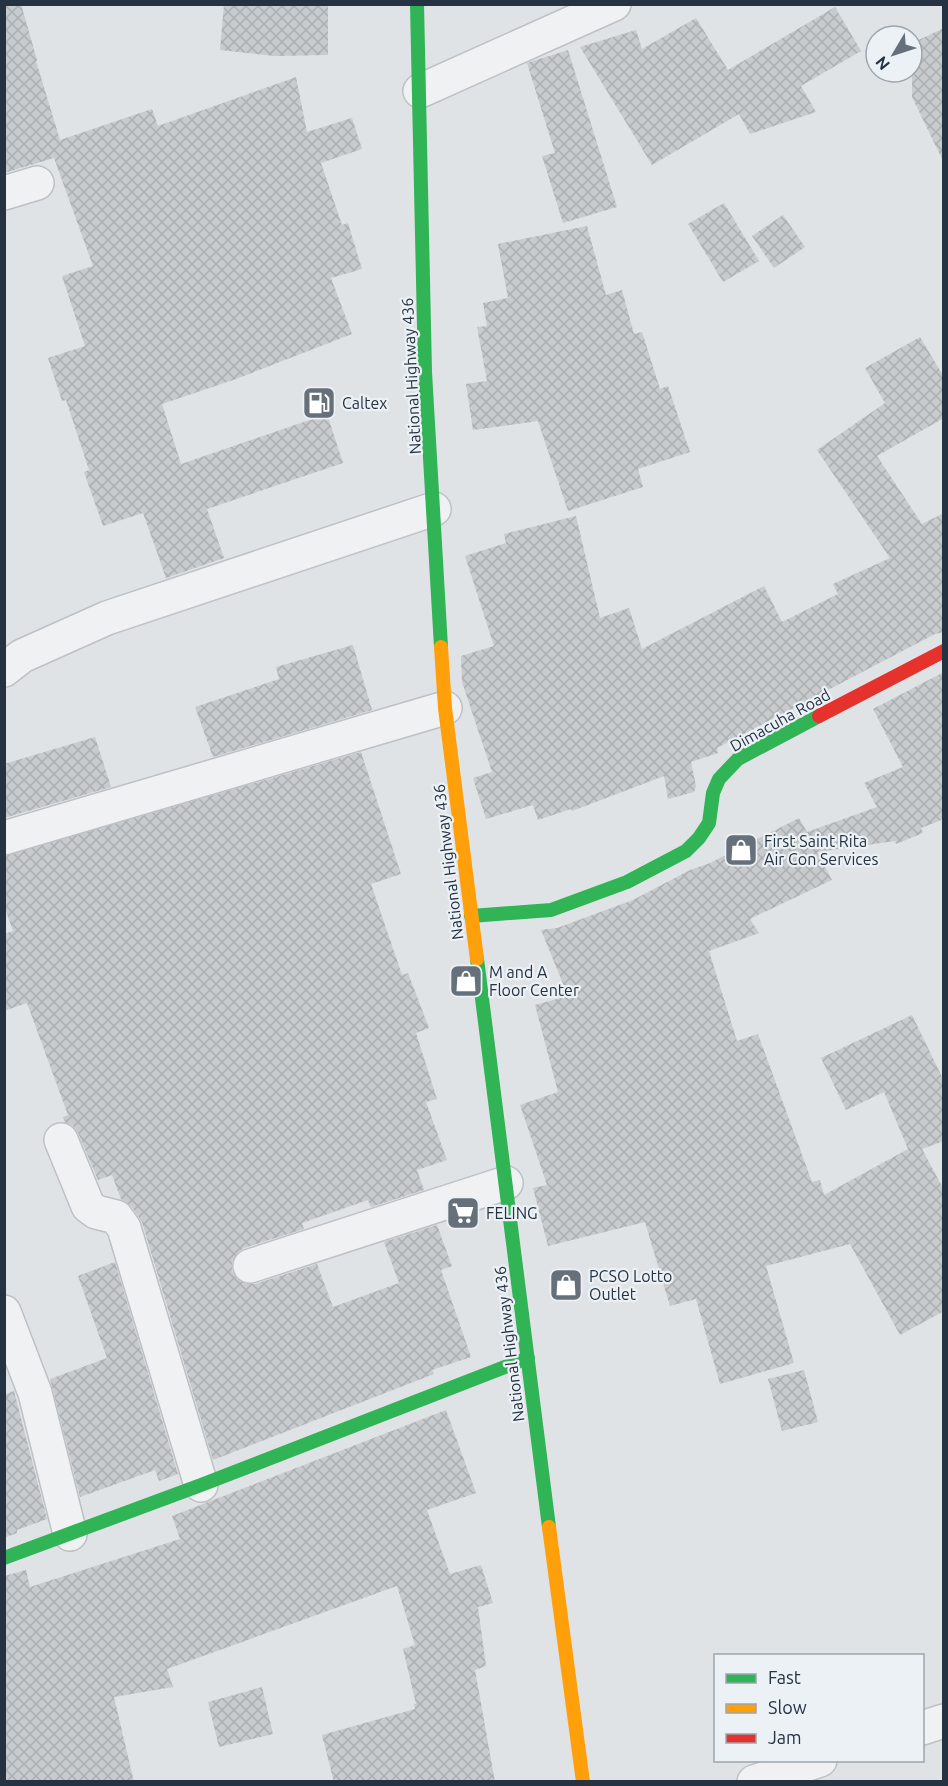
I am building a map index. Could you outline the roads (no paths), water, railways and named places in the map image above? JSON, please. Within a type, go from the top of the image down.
[{"type":"main road","name":"National Highway 436","points":[[417,4],[425,372],[446,708],[557,1594],[583,1782]]},
{"type":"main road","name":"Dimacuha Road","points":[[471,916],[551,910],[627,882],[668,862],[686,851],[699,838],[709,823],[713,793],[719,779],[738,759],[944,651]]},
{"type":"main road","points":[[4,1558],[201,1485],[528,1358]]},
{"type":"street","points":[[420,91],[614,4]]},
{"type":"street","points":[[4,193],[37,183]]},
{"type":"street","points":[[4,670],[22,656],[107,618],[434,509]]},
{"type":"street","points":[[4,838],[446,708]]},
{"type":"street","points":[[61,1140],[88,1206],[96,1212],[116,1216],[124,1228],[201,1485]]},
{"type":"street","points":[[250,1266],[506,1183]]},
{"type":"street","points":[[4,1312],[35,1393],[70,1534]]},
{"type":"street","points":[[924,1727],[944,1721]]},
{"type":"street","points":[[754,1782],[817,1762]]},
{"type":"place","name":"Caltex","points":[[319,403]]},
{"type":"place","name":"First Saint Rita Air Con Services","points":[[741,850]]},
{"type":"place","name":"M and A Floor Center","points":[[466,981]]},
{"type":"place","name":"FELING","points":[[463,1213]]},
{"type":"place","name":"PCSO Lotto Outlet","points":[[566,1285]]}]
